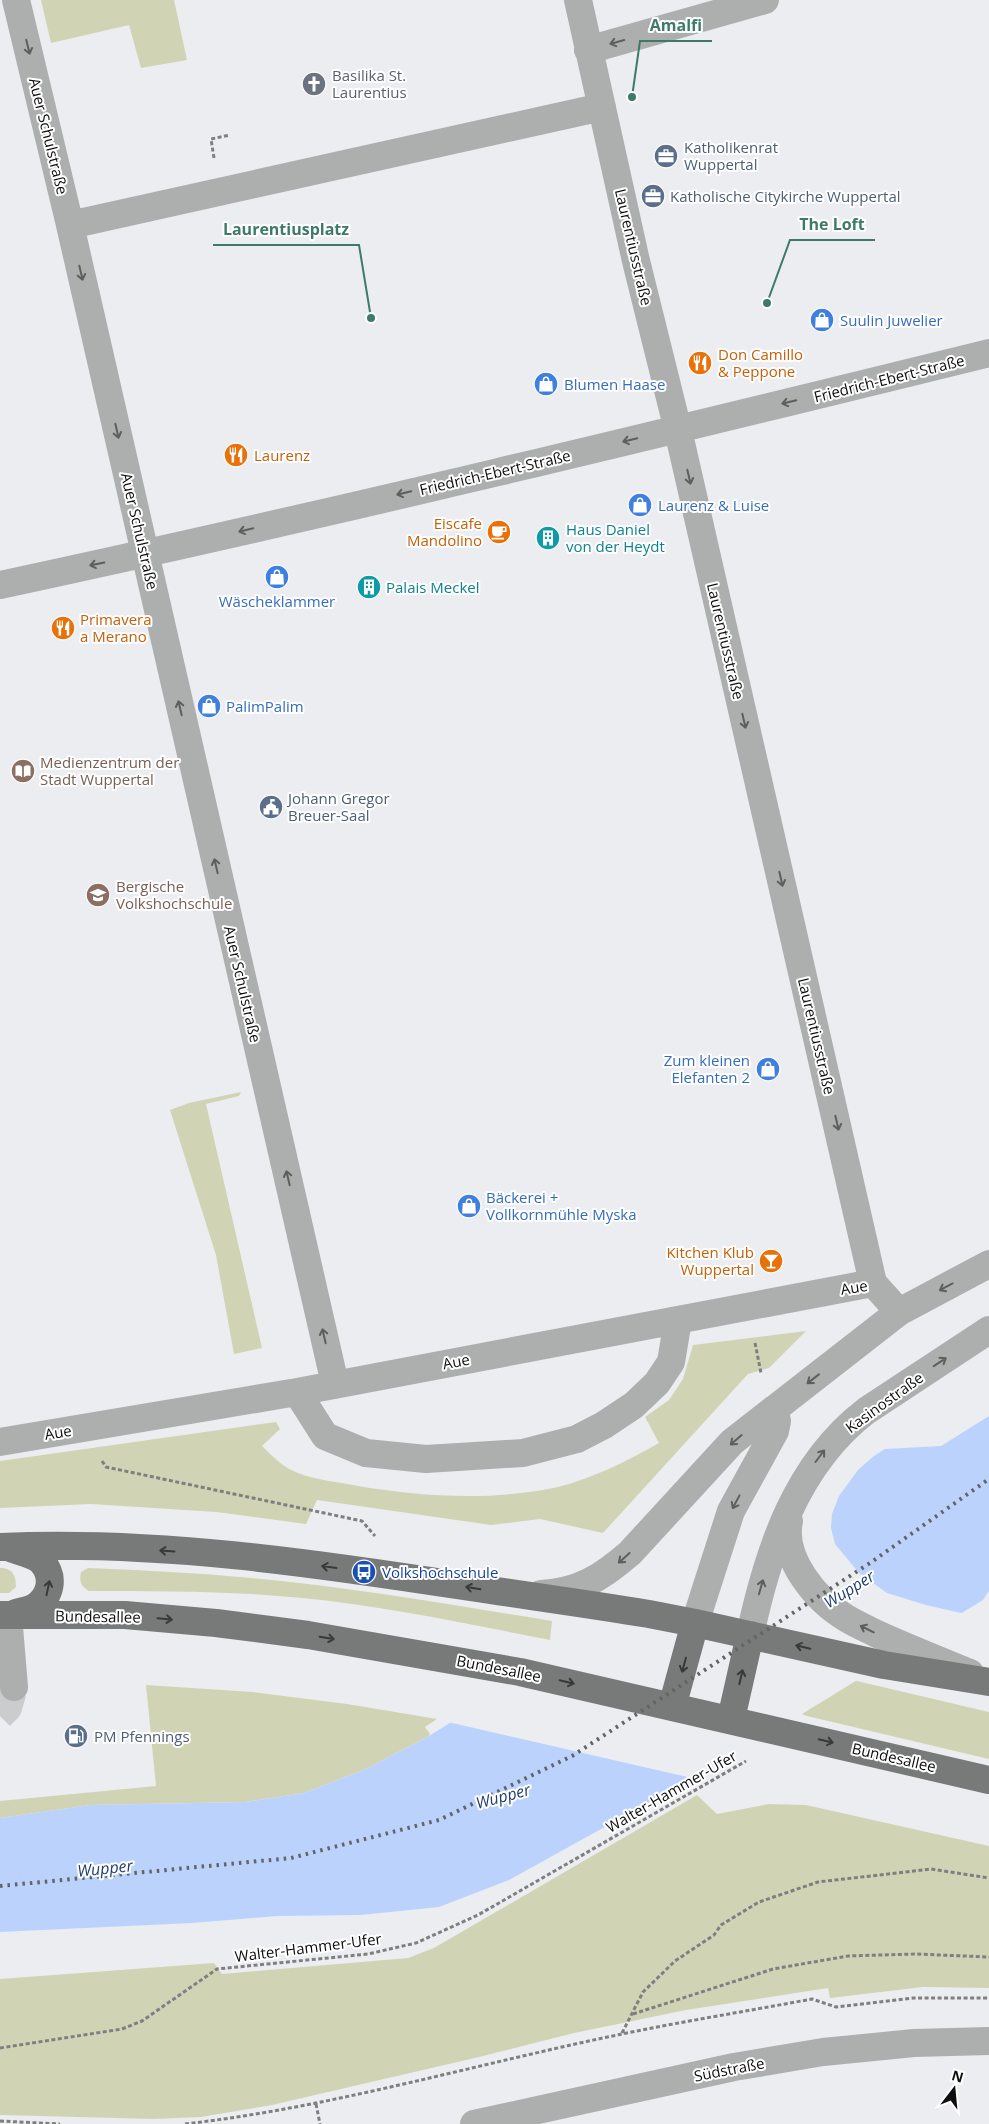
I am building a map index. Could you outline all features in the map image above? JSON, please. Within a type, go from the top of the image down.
[{"type":"main road","points":[[3,1547],[148,1549],[302,1563],[619,1609],[695,1622],[884,1665],[989,1681]]},
{"type":"main road","points":[[3,1547],[41,1561],[49,1573],[50,1586],[46,1598],[34,1608],[7,1615]]},
{"type":"main road","name":"Bundesallee","points":[[7,1615],[125,1615],[308,1634],[520,1672],[731,1719],[989,1780]]},
{"type":"main road","points":[[672,1707],[695,1622]]},
{"type":"main road","points":[[731,1719],[750,1635]]},
{"type":"street","name":"Auer Schulstraße","points":[[16,0],[70,225],[335,1384]]},
{"type":"street","name":"Laurentiusstraße","points":[[578,0],[636,260],[678,430],[873,1283]]},
{"type":"street","points":[[588,50],[765,0]]},
{"type":"street","points":[[70,225],[602,107]]},
{"type":"street","name":"Friedrich-Ebert-Straße","points":[[0,585],[145,554],[678,430],[989,353]]},
{"type":"street","points":[[522,1595],[558,1593],[578,1588],[611,1569],[630,1553],[732,1442],[899,1312],[989,1264]]},
{"type":"street","name":"Aue","points":[[0,1442],[297,1392],[873,1283],[899,1312]]},
{"type":"street","points":[[297,1392],[325,1436],[366,1453],[426,1459],[523,1453],[577,1439],[604,1425],[634,1405],[656,1383],[671,1362],[678,1320]]},
{"type":"street","name":"Kasinostraße","points":[[750,1635],[762,1583],[779,1534],[810,1470],[823,1452],[851,1422],[989,1330]]},
{"type":"street","points":[[695,1622],[731,1511],[775,1432],[777,1421],[774,1409]]},
{"type":"street","points":[[795,1498],[787,1532],[790,1553],[800,1573],[822,1598],[845,1618],[911,1650],[989,1681]]},
{"type":"street","points":[[7,1615],[14,1687]]},
{"type":"street","name":"Südstraße","points":[[474,2124],[734,2067],[823,2052],[914,2043],[989,2041]]},
{"type":"path","points":[[210,138],[230,135]]},
{"type":"path","points":[[748,1306],[762,1381],[774,1409]]},
{"type":"path","points":[[77,1429],[106,1466],[362,1520],[412,1578]]},
{"type":"path","name":"Walter-Hammer-Ufer","points":[[0,2048],[122,2029],[142,2021],[217,1969],[368,1954],[416,1943],[478,1915],[786,1732]]},
{"type":"path","points":[[622,2034],[643,1992],[675,1961],[714,1935],[721,1925],[759,1902],[818,1882],[931,1869],[989,1878]]},
{"type":"path","points":[[633,2014],[773,1969],[848,1956],[915,1954],[989,1957]]},
{"type":"path","points":[[185,2124],[243,2117],[316,2104],[622,2034],[812,1999],[836,2007],[913,1998],[989,1998]]},
{"type":"path","points":[[316,2104],[320,2124]]},
{"type":"path","points":[[0,2121],[60,2124]]},
{"type":"green space","points":[[41,0],[174,0],[187,60],[141,68],[129,25],[51,43]]},
{"type":"green space","points":[[241,1092],[239,1096],[206,1104],[262,1348],[234,1354],[216,1255],[170,1110],[189,1103]]},
{"type":"green space","points":[[806,1331],[769,1368],[748,1374],[603,1533],[540,1519],[491,1525],[317,1500],[306,1524],[216,1512],[91,1504],[0,1508],[0,1461],[276,1422],[280,1429],[262,1446],[288,1468],[313,1477],[383,1490],[433,1495],[483,1496],[558,1487],[610,1468],[659,1443],[645,1417],[669,1400],[683,1379],[693,1345]]},
{"type":"green space","points":[[0,1568],[8,1569],[13,1573],[16,1587],[9,1593],[0,1593]]},
{"type":"green space","points":[[88,1568],[251,1578],[327,1586],[402,1597],[552,1621],[550,1640],[333,1601],[222,1593],[89,1591],[82,1585],[80,1578],[81,1572]]},
{"type":"green space","points":[[776,1662],[989,1712],[989,1759],[807,1716],[793,1711]]},
{"type":"green space","points":[[146,1685],[253,1692],[347,1704],[437,1719],[425,1727],[430,1734],[429,1736],[366,1769],[304,1793],[245,1802],[91,1805],[0,1818],[0,1801],[156,1786]]},
{"type":"green space","points":[[697,1795],[717,1814],[769,1804],[806,1805],[989,1846],[989,1988],[923,1987],[830,1998],[828,1988],[686,2010],[574,2033],[272,2105],[201,2117],[153,2119],[0,2115],[0,1979],[214,1963],[222,1974],[408,1958],[434,1948]]},
{"type":"water","name":"Wupper","points":[[989,1416],[989,1591],[983,1600],[697,1776],[509,1880],[439,1907],[361,1915],[277,1916],[192,1923],[0,1932],[0,1818],[91,1805],[245,1802],[304,1793],[366,1769],[429,1736],[885,1449],[941,1446]]},
{"type":"pier","points":[[885,1446],[858,1470],[839,1496],[832,1514],[831,1528],[835,1544],[859,1573],[887,1593],[965,1614],[696,1779],[448,1722]]},
{"type":"tunnel","points":[[0,1716],[8,1708],[14,1687]]},
{"type":"railway","points":[[0,1886],[291,1858],[439,1820],[572,1756],[870,1563],[989,1479]]},
{"type":"place","name":"Basilika St. Laurentius","points":[[314,84]]},
{"type":"place","name":"Amalfi","points":[[632,97]]},
{"type":"place","name":"Katholikenrat Wuppertal","points":[[666,156]]},
{"type":"place","name":"Katholische Citykirche Wuppertal","points":[[653,196]]},
{"type":"place","name":"The Loft","points":[[767,303]]},
{"type":"place","name":"Laurentiusplatz","points":[[371,318]]},
{"type":"place","name":"Suulin Juwelier","points":[[822,320]]},
{"type":"place","name":"Don Camillo & Peppone","points":[[700,363]]},
{"type":"place","name":"Blumen Haase","points":[[546,384]]},
{"type":"place","name":"Laurenz","points":[[236,455]]},
{"type":"place","name":"Laurenz & Luise","points":[[640,505]]},
{"type":"place","name":"Eiscafe Mandolino","points":[[499,532]]},
{"type":"place","name":"Haus Daniel von der Heydt","points":[[548,538]]},
{"type":"place","name":"Wäscheklammer","points":[[277,577]]},
{"type":"place","name":"Palais Meckel","points":[[369,587]]},
{"type":"place","name":"Primavera a Merano","points":[[63,628]]},
{"type":"place","name":"PalimPalim","points":[[209,706]]},
{"type":"place","name":"Medienzentrum der Stadt Wuppertal","points":[[23,771]]},
{"type":"place","name":"Johann Gregor Breuer-Saal","points":[[271,807]]},
{"type":"place","name":"Bergische Volkshochschule","points":[[98,895]]},
{"type":"place","name":"Zum kleinen Elefanten 2","points":[[768,1069]]},
{"type":"place","name":"Bäckerei + Vollkornmühle Myska","points":[[469,1206]]},
{"type":"place","name":"Kitchen Klub Wuppertal","points":[[771,1261]]},
{"type":"place","name":"Volkshochschule","points":[[364,1572]]},
{"type":"place","name":"PM Pfennings","points":[[76,1736]]}]
